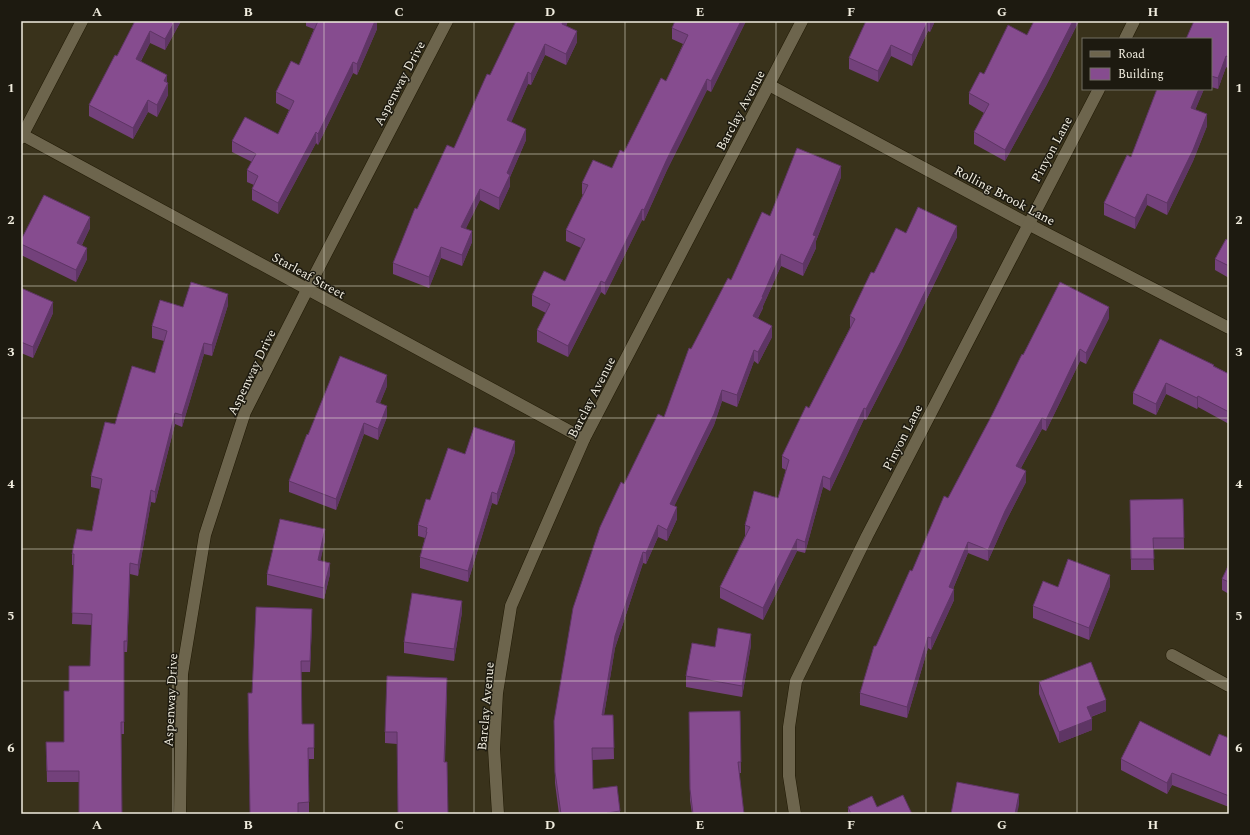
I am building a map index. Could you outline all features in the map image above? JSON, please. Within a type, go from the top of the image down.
[{"type":"street","points":[[22,136],[82,21]]},
{"type":"street","name":"Aspenway Drive","points":[[180,814],[182,674],[205,535],[245,412],[447,21]]},
{"type":"street","name":"Barclay Avenue","points":[[498,814],[494,749],[497,693],[511,606],[584,439],[802,21]]},
{"type":"street","points":[[1126,38],[1134,21]]},
{"type":"street","name":"Rolling Brook Lane","points":[[769,85],[1028,224],[1229,328]]},
{"type":"street","name":"Pinyon Lane","points":[[795,814],[789,776],[789,727],[796,681],[867,536],[1097,90]]},
{"type":"street","name":"Starleaf Street","points":[[22,136],[584,439]]},
{"type":"street","points":[[1172,655],[1229,686]]},
{"type":"building","points":[[135,21],[175,21],[165,39],[150,31],[136,59],[167,75],[164,81],[168,83],[157,105],[148,100],[133,128],[89,105],[115,55],[117,56]]},
{"type":"building","points":[[318,21],[375,21],[357,64],[353,62],[318,134],[316,132],[278,203],[252,189],[258,176],[247,170],[256,154],[232,141],[245,117],[278,134],[294,101],[276,92],[291,61],[299,65]]},
{"type":"building","points":[[516,21],[563,21],[562,24],[577,31],[566,54],[545,44],[531,74],[528,72],[507,120],[526,129],[507,173],[510,175],[499,198],[480,189],[461,227],[472,231],[462,255],[441,247],[429,277],[393,263],[415,208],[417,209],[447,145],[454,148],[487,74],[490,75]]},
{"type":"building","points":[[675,21],[741,21],[711,81],[707,79],[667,159],[644,210],[642,209],[605,283],[601,281],[568,346],[537,330],[550,304],[532,295],[544,271],[565,281],[585,239],[566,230],[588,185],[582,183],[593,160],[612,168],[620,150],[624,152],[661,78],[666,81],[688,35],[672,28]]},
{"type":"building","points":[[866,21],[928,21],[912,55],[891,45],[878,71],[849,58]]},
{"type":"building","points":[[1034,21],[1073,21],[1005,150],[974,132],[989,104],[969,93],[980,72],[984,74],[1008,25],[1027,35]]},
{"type":"building","points":[[1194,21],[1229,21],[1229,57],[1226,56],[1218,78],[1212,76],[1212,38],[1186,38]]},
{"type":"building","points":[[1157,90],[1199,90],[1191,108],[1207,114],[1193,150],[1167,203],[1147,194],[1135,218],[1104,203],[1127,155],[1131,157]]},
{"type":"building","points":[[797,148],[841,166],[813,235],[816,236],[803,264],[781,254],[763,297],[753,316],[772,326],[758,352],[754,350],[737,395],[722,390],[714,414],[670,504],[677,507],[667,530],[658,525],[646,553],[643,552],[615,636],[602,715],[613,715],[614,748],[592,748],[593,789],[617,786],[620,811],[607,814],[561,814],[555,772],[554,721],[573,608],[600,527],[621,482],[624,484],[658,414],[664,417],[689,348],[691,349],[728,278],[731,280],[762,212],[770,216]]},
{"type":"building","points":[[44,195],[90,217],[77,243],[87,248],[76,270],[21,244],[21,240]]},
{"type":"building","points":[[918,207],[957,226],[901,341],[866,409],[864,408],[830,479],[823,476],[805,542],[797,539],[763,608],[720,587],[750,527],[745,525],[754,491],[778,498],[789,460],[782,456],[806,406],[809,408],[855,319],[850,316],[871,272],[874,273],[896,228],[906,233]]},
{"type":"building","points":[[1226,239],[1229,241],[1229,266],[1215,259]]},
{"type":"building","points":[[191,282],[228,294],[212,345],[204,343],[182,415],[175,413],[155,492],[151,490],[138,565],[130,563],[127,641],[124,641],[124,722],[121,722],[122,814],[79,814],[79,771],[47,771],[46,742],[64,742],[64,691],[69,691],[69,666],[90,666],[92,614],[72,613],[74,554],[72,554],[77,529],[92,531],[102,479],[91,476],[105,422],[115,424],[132,366],[155,373],[167,331],[152,326],[160,300],[183,307]]},
{"type":"building","points":[[1060,282],[1109,307],[1086,353],[1080,349],[1046,420],[1042,418],[1016,466],[1026,471],[1005,511],[988,550],[968,542],[949,587],[954,589],[931,638],[928,637],[907,707],[860,693],[874,646],[876,646],[910,570],[912,571],[944,496],[948,498]]},
{"type":"building","points":[[21,288],[53,302],[33,347],[21,342]]},
{"type":"building","points":[[1160,339],[1214,365],[1213,366],[1229,374],[1229,412],[1198,396],[1197,398],[1166,383],[1156,404],[1133,393]]},
{"type":"building","points":[[340,356],[387,375],[376,402],[387,406],[378,429],[364,423],[336,499],[289,481]]},
{"type":"building","points":[[474,427],[515,441],[497,494],[492,492],[468,571],[420,557],[427,528],[418,525],[426,499],[430,500],[448,448],[465,454]]},
{"type":"building","points":[[1183,499],[1184,538],[1153,538],[1154,559],[1131,559],[1130,500]]},
{"type":"building","points":[[280,519],[325,529],[318,560],[330,563],[324,588],[267,574]]},
{"type":"building","points":[[1068,559],[1110,575],[1089,628],[1033,606],[1043,581],[1058,587]]},
{"type":"building","points":[[1229,564],[1229,582],[1222,579]]},
{"type":"building","points":[[412,593],[462,601],[454,649],[404,642]]},
{"type":"building","points":[[256,607],[312,609],[310,661],[301,661],[302,724],[314,724],[314,748],[308,748],[309,802],[298,803],[298,814],[250,814],[248,693],[252,693]]},
{"type":"building","points":[[718,628],[751,634],[742,686],[686,676],[692,643],[715,647]]},
{"type":"building","points":[[1091,662],[1106,700],[1087,707],[1092,719],[1059,732],[1039,682]]},
{"type":"building","points":[[387,676],[447,678],[444,762],[447,762],[448,814],[398,814],[397,732],[385,732]]},
{"type":"building","points":[[740,711],[741,762],[738,762],[744,814],[693,814],[690,789],[689,712]]},
{"type":"building","points":[[1140,721],[1210,756],[1219,734],[1229,738],[1229,796],[1172,773],[1167,783],[1121,759]]},
{"type":"building","points":[[957,782],[1019,794],[1015,814],[951,814]]},
{"type":"building","points":[[903,795],[912,814],[851,814],[848,807],[872,796],[877,807]]}]
